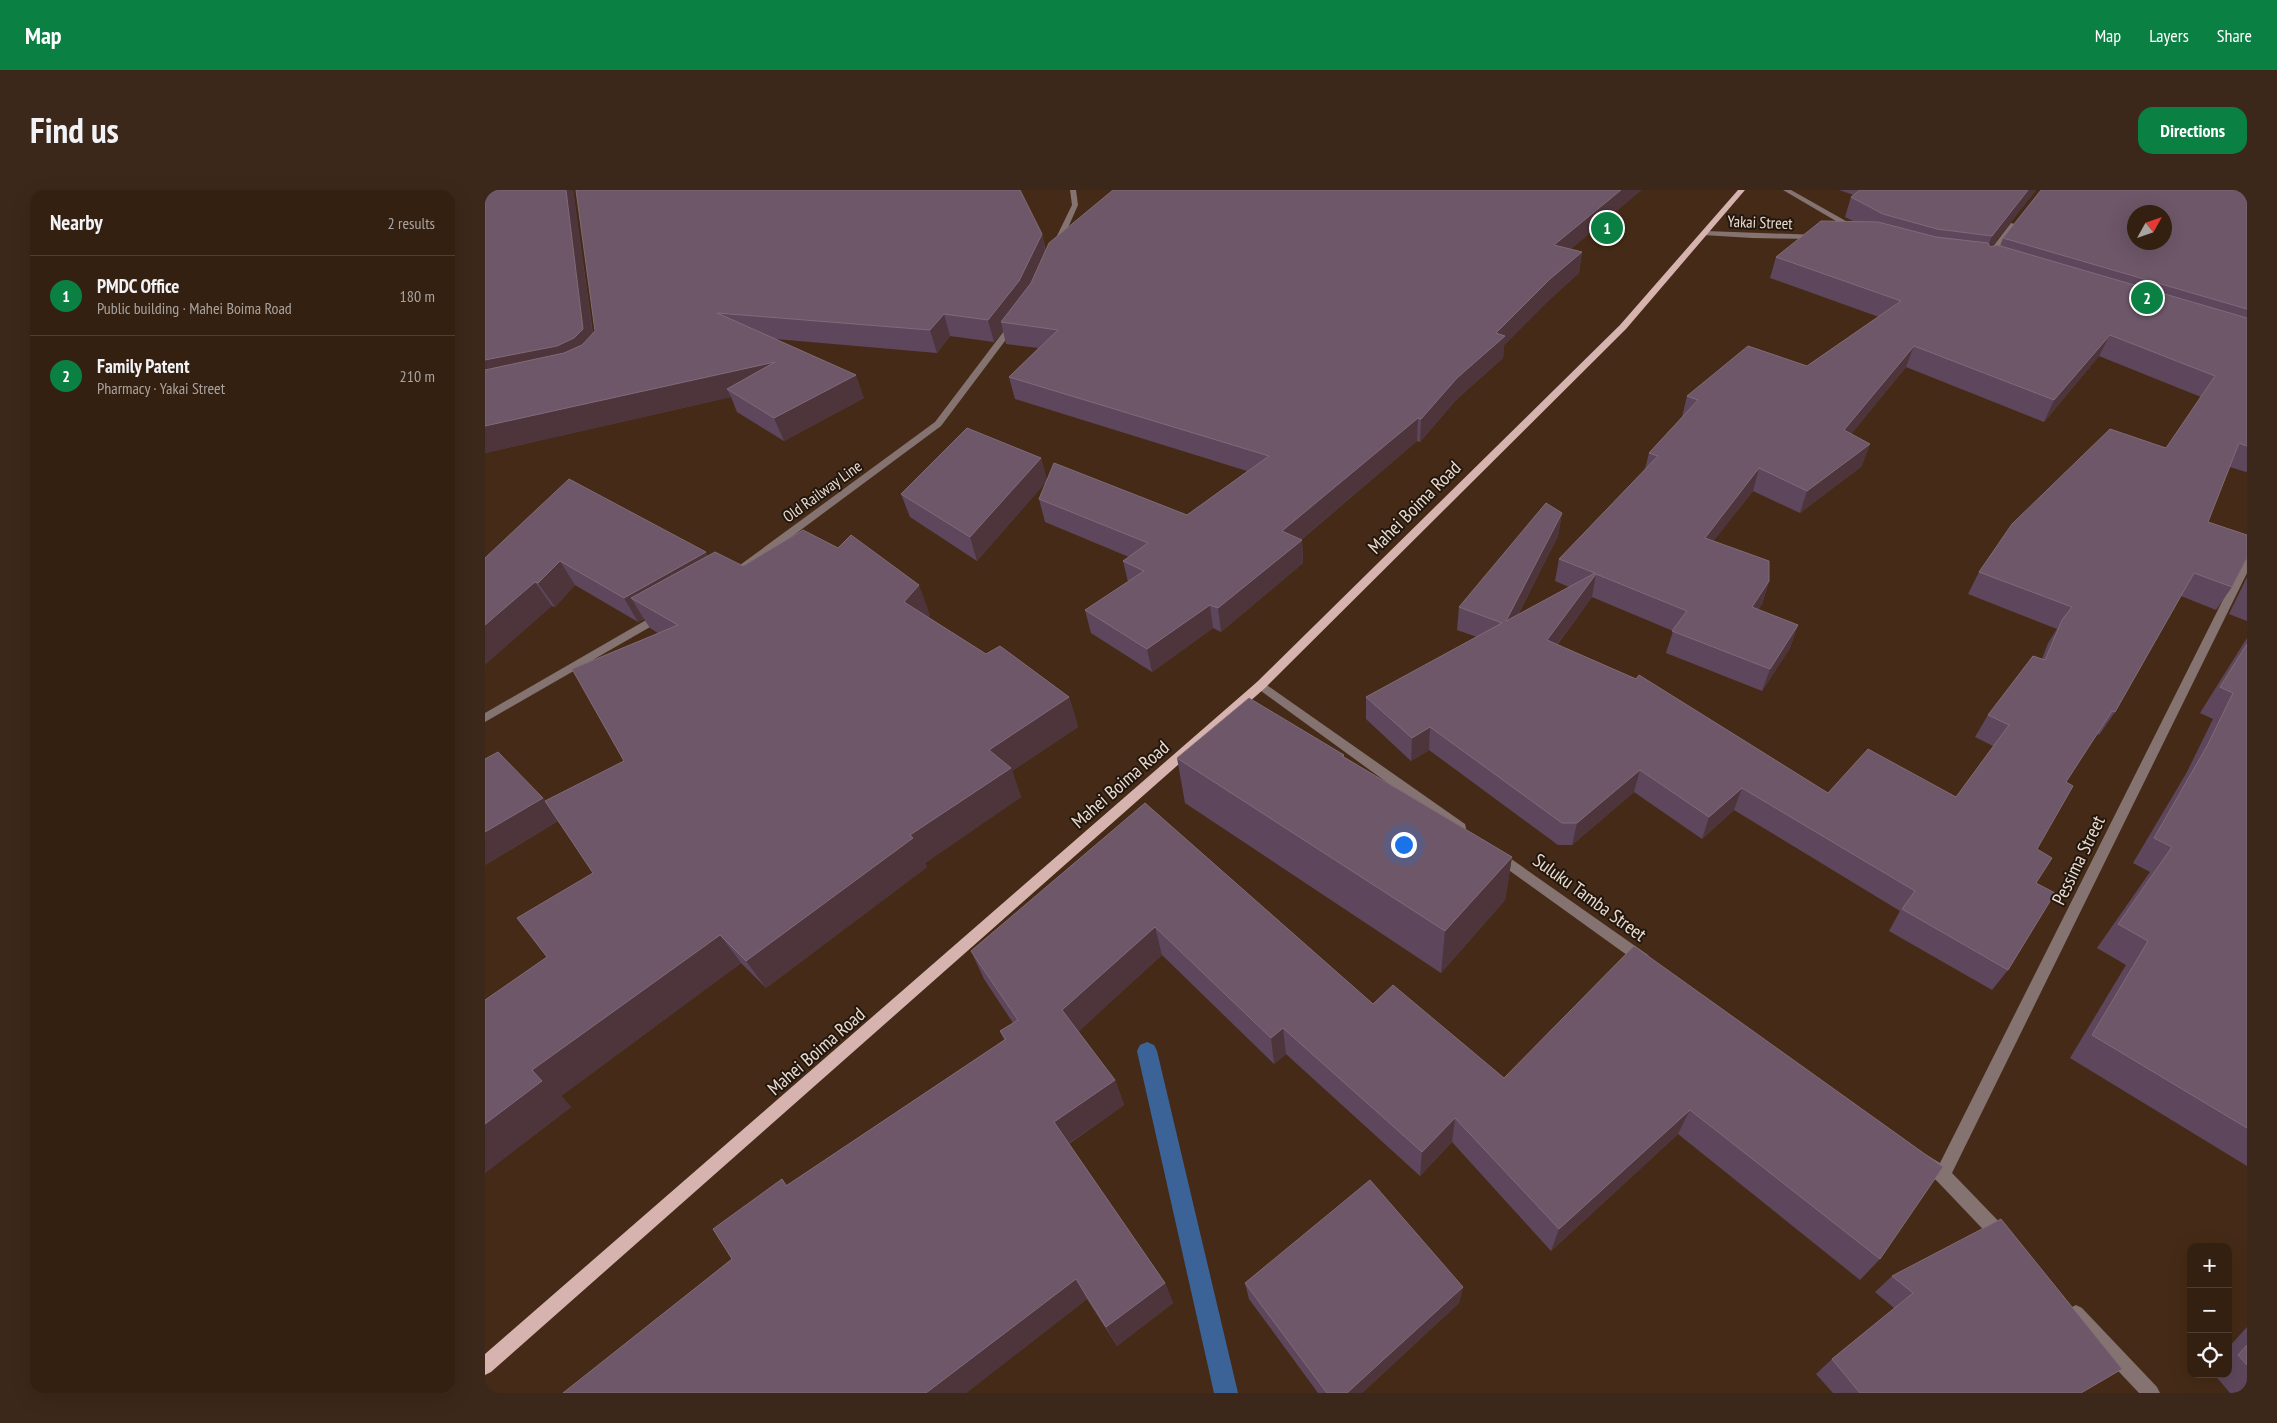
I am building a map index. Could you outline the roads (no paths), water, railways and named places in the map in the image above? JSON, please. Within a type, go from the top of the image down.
[{"type":"main road","name":"Mahei Boima Road","points":[[485,1366],[1261,685],[1623,326],[1742,190]]},
{"type":"street","points":[[1051,259],[1075,205],[1073,190]]},
{"type":"street","name":"Yakai Street","points":[[1786,190],[1865,234]]},
{"type":"street","points":[[1996,263],[1983,260],[2021,216]]},
{"type":"street","name":"Yakai Street","points":[[1706,233],[1827,238]]},
{"type":"street","name":"Old Railway Line","points":[[738,570],[937,424],[1018,319]]},
{"type":"street","name":"Pessima Street","points":[[1943,1175],[2247,562]]},
{"type":"street","points":[[485,718],[671,610]]},
{"type":"street","name":"Suluku Tamba Street","points":[[1261,685],[1652,966]]},
{"type":"street","points":[[1911,1152],[1943,1175],[2010,1246]]},
{"type":"street","points":[[2064,1302],[2151,1393]]},
{"type":"waterway","points":[[1147,1051],[1226,1393]]},
{"type":"place","name":"PMDC Office","points":[[1607,228]]},
{"type":"place","name":"Family Patent","points":[[2147,298]]}]
